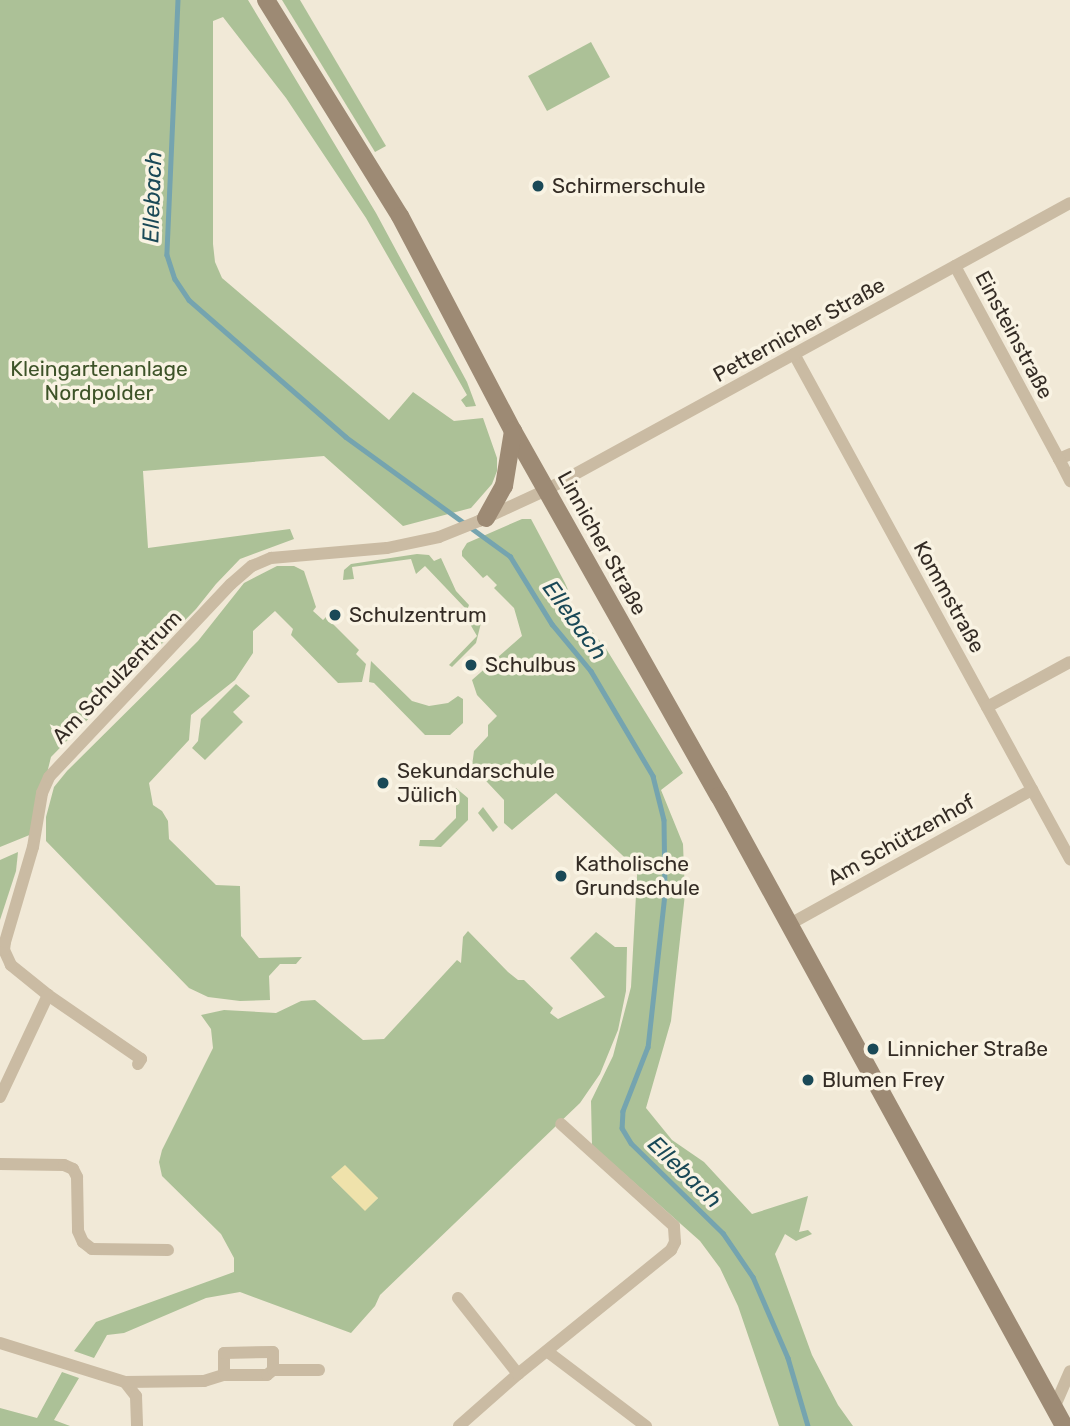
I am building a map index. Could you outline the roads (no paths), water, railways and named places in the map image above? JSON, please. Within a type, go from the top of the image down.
[{"type":"main road","name":"Linnicher Straße","points":[[266,0],[400,216],[513,431],[790,924],[1064,1426]]},
{"type":"main road","points":[[483,519],[504,486],[513,431]]},
{"type":"street","name":"Petternicher Straße","points":[[546,490],[1070,203]]},
{"type":"street","name":"Einsteinstraße","points":[[954,266],[1065,456],[1070,481]]},
{"type":"street","name":"Kommstraße","points":[[794,354],[1070,859]]},
{"type":"street","name":"Am Schulzentrum","points":[[138,1064],[141,1059],[48,995],[11,965],[4,950],[33,847],[42,793],[49,777],[231,584],[252,566],[271,558],[375,550],[455,532],[546,490]]},
{"type":"street","points":[[987,707],[1070,662]]},
{"type":"street","name":"Am Schützenhof","points":[[790,924],[1032,790]]},
{"type":"street","points":[[0,1097],[48,995]]},
{"type":"street","points":[[459,1426],[518,1374],[671,1250],[676,1242],[674,1226],[561,1124]]},
{"type":"street","points":[[0,1164],[64,1165],[73,1169],[77,1177],[78,1231],[83,1242],[92,1249],[168,1250]]},
{"type":"street","points":[[458,1298],[518,1374]]},
{"type":"street","points":[[0,1343],[125,1381],[204,1381],[224,1375],[267,1375],[273,1370],[319,1370]]},
{"type":"street","points":[[224,1375],[224,1353],[273,1352],[273,1370]]},
{"type":"street","points":[[548,1352],[646,1426]]},
{"type":"street","points":[[1054,1408],[1070,1371]]},
{"type":"street","points":[[125,1381],[136,1396],[137,1426]]},
{"type":"waterway","name":"Ellebach","points":[[178,0],[167,255],[175,279],[189,300],[346,437],[510,556],[552,624],[591,671],[653,776],[664,820],[665,894],[648,1047],[623,1111],[622,1128],[631,1143],[723,1233],[753,1277],[788,1358],[808,1426]]},
{"type":"place","name":"Schirmerschule","points":[[538,186]]},
{"type":"place","name":"Schulzentrum","points":[[335,615]]},
{"type":"place","name":"Schulbus","points":[[471,665]]},
{"type":"place","name":"Sekundarschule Jülich","points":[[383,783]]},
{"type":"place","name":"Katholische Grundschule","points":[[561,876]]},
{"type":"place","name":"Linnicher Straße","points":[[873,1049]]},
{"type":"place","name":"Blumen Frey","points":[[808,1080]]},
{"type":"park label","name":"Kleingartenanlage Nordpolder","points":[[99,381]]}]
